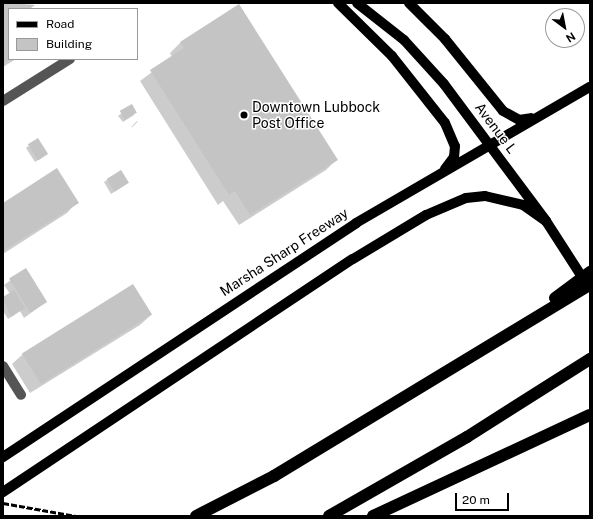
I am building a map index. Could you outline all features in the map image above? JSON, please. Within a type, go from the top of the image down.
[{"type":"highway","points":[[499,339],[590,272]]},
{"type":"highway","points":[[196,516],[274,476],[590,285]]},
{"type":"highway","points":[[329,516],[467,437],[590,359]]},
{"type":"highway","points":[[373,516],[590,415]]},
{"type":"main road","points":[[338,3],[400,65],[452,135],[454,157],[437,175]]},
{"type":"main road","name":"Avenue L","points":[[357,3],[389,26],[419,56],[491,144],[546,221],[590,290]]},
{"type":"main road","name":"Avenue L","points":[[409,3],[444,40],[503,111],[520,120],[539,116]]},
{"type":"main road","name":"Marsha Sharp Freeway","points":[[3,457],[258,286],[437,175],[590,87]]},
{"type":"main road","points":[[3,492],[353,259],[426,215],[466,198],[485,196],[523,205],[546,221]]},
{"type":"street","points":[[3,102],[68,60]]},
{"type":"street","points":[[3,366],[21,395]]},
{"type":"building","points":[[3,3],[35,5],[30,8],[8,8],[8,60],[9,60],[3,64]]},
{"type":"building","name":"Downtown Lubbock Post Office","points":[[239,4],[338,160],[250,215],[235,191],[229,195],[150,70],[184,48],[180,42]]},
{"type":"building","points":[[132,104],[137,113],[125,120],[120,111]]},
{"type":"building","points":[[38,138],[48,154],[38,160],[28,144]]},
{"type":"building","points":[[57,168],[79,203],[3,251],[3,203]]},
{"type":"building","points":[[121,170],[129,183],[115,192],[107,179]]},
{"type":"building","points":[[26,268],[47,302],[30,313],[9,279]]},
{"type":"building","points":[[133,284],[152,315],[41,384],[22,353]]},
{"type":"building","points":[[14,290],[25,308],[11,317],[3,297]]},
{"type":"railway","points":[[3,503],[76,516]]},
{"type":"place","name":"Downtown Lubbock Post Office","points":[[244,115]]}]
